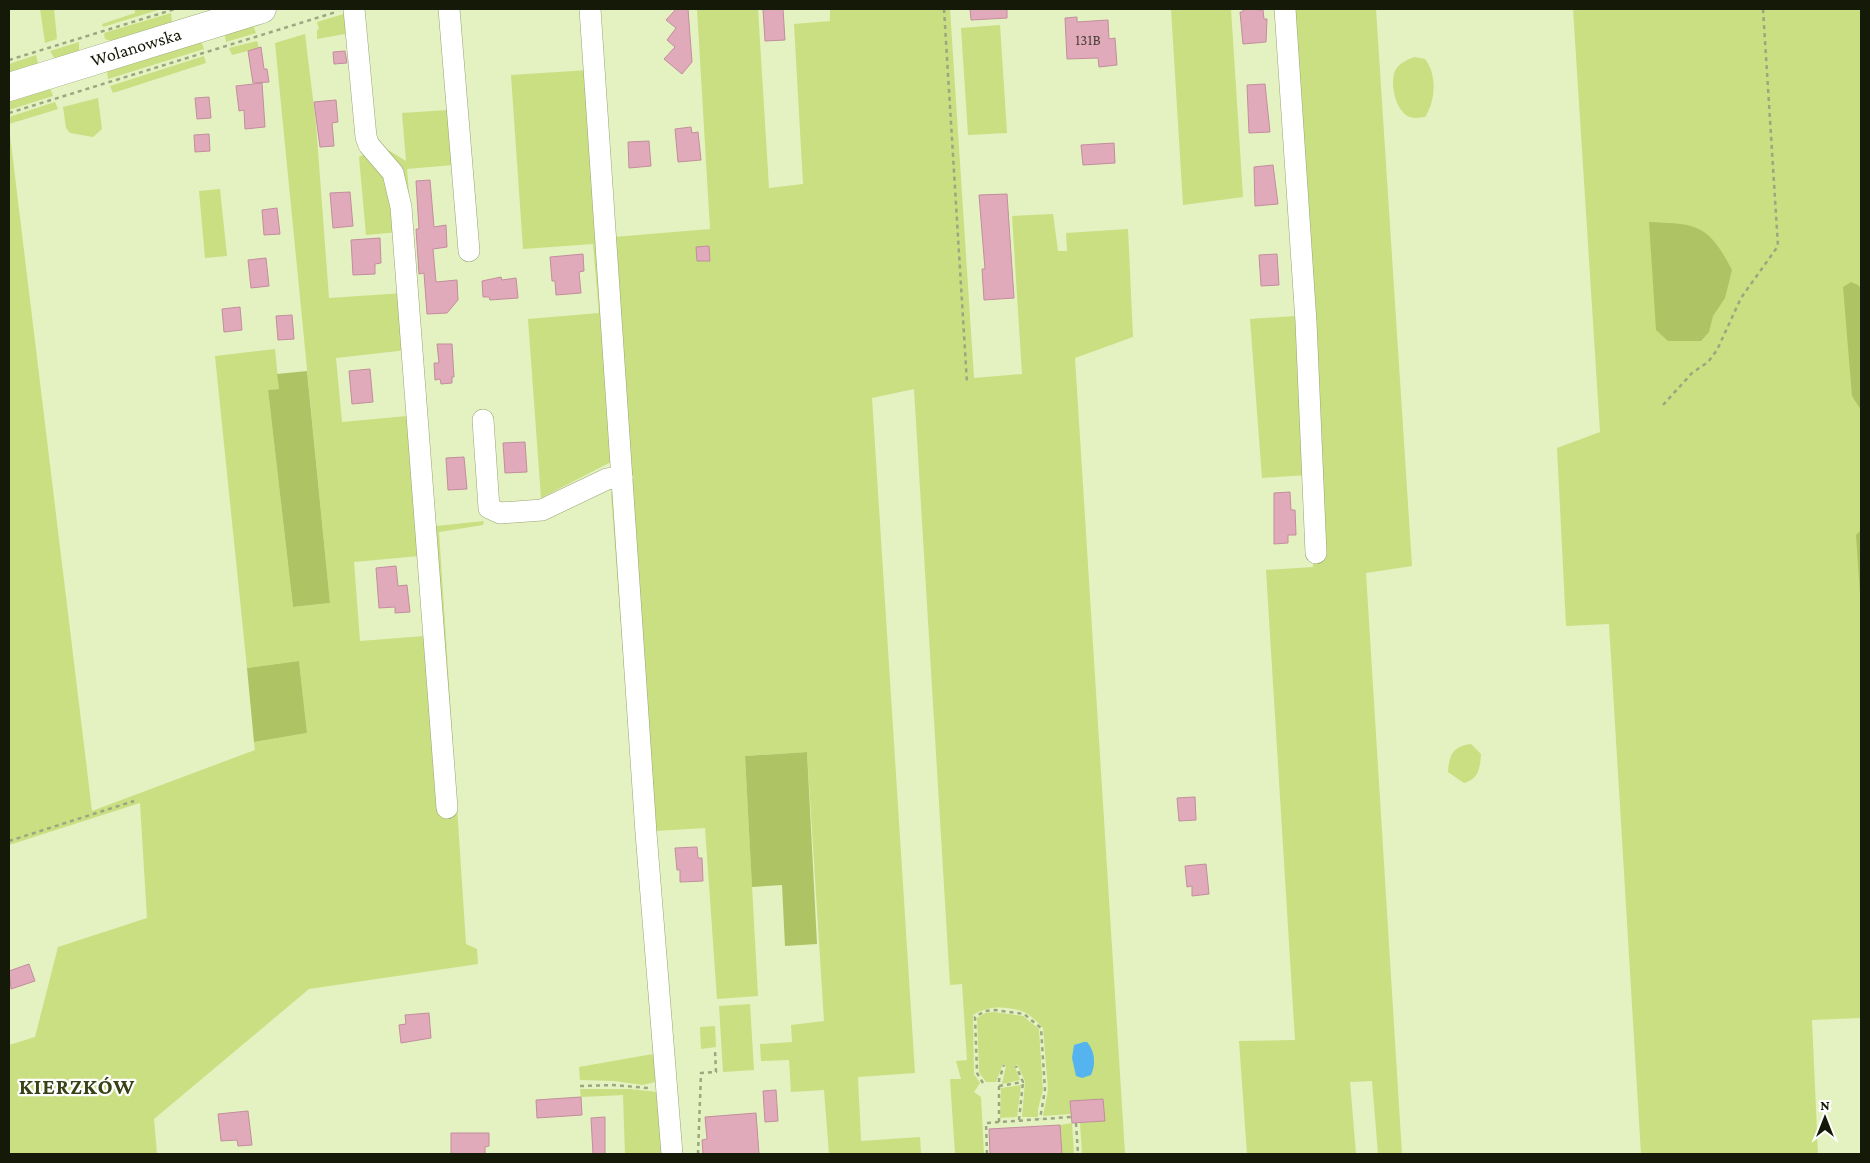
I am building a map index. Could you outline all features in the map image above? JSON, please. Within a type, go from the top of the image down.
[{"type":"main road","name":"Wolanowska","points":[[9,87],[262,9]]},
{"type":"street","points":[[449,9],[469,252]]},
{"type":"street","points":[[590,9],[646,824],[672,1154]]},
{"type":"street","points":[[1285,9],[1306,322],[1316,553]]},
{"type":"street","points":[[347,10],[366,137],[369,145],[393,173],[401,207],[447,808]]},
{"type":"street","points":[[483,420],[489,508],[500,514],[542,510],[607,479],[622,477]]},
{"type":"path","points":[[9,60],[176,9]]},
{"type":"path","points":[[944,9],[967,384]]},
{"type":"path","points":[[1663,405],[1692,374],[1708,362],[1717,350],[1741,298],[1778,246],[1763,9]]},
{"type":"path","points":[[9,113],[347,10]]},
{"type":"path","points":[[9,842],[134,801]]},
{"type":"path","points":[[983,1083],[977,1073],[975,1018],[985,1011],[995,1010],[1024,1014],[1041,1028],[1046,1090],[1040,1119]]},
{"type":"path","points":[[698,1154],[701,1073],[716,1072],[715,1050]]},
{"type":"path","points":[[999,1122],[999,1086],[1004,1065]]},
{"type":"path","points":[[1016,1066],[1023,1082],[1019,1120]]},
{"type":"path","points":[[999,1086],[1023,1082]]},
{"type":"path","points":[[580,1086],[667,1087]]},
{"type":"path","points":[[987,1154],[986,1123],[1071,1117]]},
{"type":"path","points":[[1076,1123],[1078,1154]]},
{"type":"green space","points":[[40,9],[54,9],[57,39],[45,43]]},
{"type":"green space","points":[[135,9],[161,9],[103,27],[102,24],[135,13]]},
{"type":"green space","points":[[697,9],[758,9],[769,188],[803,184],[794,24],[830,21],[830,9],[950,9],[974,378],[1022,374],[1012,216],[1053,214],[1058,251],[1067,251],[1066,233],[1128,229],[1133,337],[1075,358],[1125,1154],[1082,1154],[1080,1123],[1104,1121],[1103,1100],[1070,1102],[1071,1114],[1043,1116],[1048,1090],[1043,1028],[1024,1012],[992,1008],[973,1015],[974,1074],[980,1083],[974,1092],[981,1097],[984,1154],[955,1154],[950,1079],[961,1079],[956,1061],[967,1060],[962,984],[950,985],[914,389],[872,398],[915,1073],[858,1077],[861,1141],[920,1137],[921,1154],[829,1154],[824,1090],[791,1092],[789,1060],[761,1061],[760,1044],[792,1042],[791,1025],[824,1021],[807,752],[745,756],[758,996],[717,999],[705,828],[656,831],[614,237],[710,229]]},
{"type":"green space","points":[[1171,9],[1231,9],[1243,197],[1183,205]]},
{"type":"green space","points":[[1295,9],[1376,9],[1412,566],[1366,573],[1402,1154],[1378,1154],[1372,1081],[1350,1082],[1356,1154],[1247,1154],[1239,1041],[1295,1040],[1266,570],[1313,567]]},
{"type":"green space","points":[[1573,9],[1861,9],[1861,1018],[1812,1020],[1818,1154],[1641,1154],[1609,624],[1566,626],[1557,448],[1600,432]]},
{"type":"green space","points":[[171,13],[172,22],[111,41],[105,39],[104,33]]},
{"type":"green space","points":[[347,13],[350,33],[317,39],[317,30],[319,29],[317,22]]},
{"type":"green space","points":[[253,25],[256,33],[226,42],[225,36],[227,33]]},
{"type":"green space","points":[[1000,25],[1007,133],[968,135],[961,28]]},
{"type":"green space","points":[[305,34],[316,124],[329,298],[404,293],[407,350],[336,358],[342,422],[407,416],[419,556],[354,562],[360,641],[425,636],[402,192],[377,143],[406,161],[402,113],[448,110],[453,165],[407,169],[436,526],[484,521],[483,525],[439,532],[466,944],[477,949],[478,964],[309,989],[154,1119],[157,1154],[9,1154],[9,1045],[35,1037],[58,947],[147,918],[140,803],[9,845],[9,127],[92,811],[255,750],[254,742],[307,733],[299,661],[247,668],[215,356],[275,349],[279,389],[268,390],[293,607],[330,603],[275,43]]},
{"type":"green space","points":[[201,41],[204,49],[108,79],[107,71]]},
{"type":"green space","points":[[257,41],[259,48],[232,55],[229,48]]},
{"type":"green space","points":[[79,42],[79,51],[55,59],[50,51]]},
{"type":"green space","points":[[36,55],[38,63],[35,66],[9,74],[9,64]]},
{"type":"green space","points":[[204,56],[206,63],[113,93],[110,86]]},
{"type":"green space","points":[[1414,57],[1425,59],[1429,65],[1434,88],[1429,111],[1425,117],[1418,118],[1408,116],[1402,111],[1396,101],[1393,88],[1397,68]]},
{"type":"green space","points":[[589,70],[613,461],[541,498],[528,319],[599,313],[593,244],[523,249],[511,75]]},
{"type":"green space","points":[[50,88],[53,96],[9,110],[9,100]]},
{"type":"green space","points":[[98,98],[102,129],[93,137],[70,133],[66,128],[63,107]]},
{"type":"green space","points":[[55,102],[58,109],[9,124],[9,117]]},
{"type":"green space","points":[[368,155],[381,163],[399,232],[366,235],[359,157]]},
{"type":"green space","points":[[220,189],[227,256],[205,258],[199,191]]},
{"type":"green space","points":[[1649,222],[1679,224],[1700,229],[1716,243],[1732,270],[1725,298],[1713,316],[1709,332],[1701,341],[1668,341],[1656,330]]},
{"type":"green space","points":[[1851,282],[1858,285],[1861,289],[1861,410],[1852,396],[1843,287]]},
{"type":"green space","points":[[1296,316],[1308,475],[1262,478],[1250,319]]},
{"type":"green space","points":[[307,371],[330,603],[293,607],[268,390],[279,389],[277,374]]},
{"type":"green space","points":[[615,485],[659,1081],[643,1085],[614,1081],[580,1080],[579,1067],[653,1054],[611,493]]},
{"type":"green space","points":[[1861,530],[1861,609],[1856,535]]},
{"type":"green space","points":[[299,661],[307,733],[254,742],[247,668]]},
{"type":"green space","points":[[1471,744],[1481,754],[1480,764],[1476,776],[1464,783],[1448,772],[1449,766],[1451,756],[1456,749]]},
{"type":"green space","points":[[807,752],[817,944],[785,946],[782,885],[752,887],[745,756]]},
{"type":"green space","points":[[750,1004],[754,1070],[723,1072],[719,1006]]},
{"type":"green space","points":[[993,1012],[1023,1016],[1039,1029],[1043,1090],[1038,1117],[1022,1117],[1025,1081],[1017,1064],[1015,1067],[1020,1080],[1002,1084],[1006,1066],[1003,1064],[996,1082],[986,1082],[979,1072],[977,1018],[985,1013]]},
{"type":"green space","points":[[715,1026],[716,1047],[701,1049],[700,1027]]},
{"type":"green space","points":[[1021,1085],[1017,1117],[1000,1118],[1001,1088]]},
{"type":"green space","points":[[580,1089],[630,1089],[657,1092],[667,1154],[625,1154],[623,1095],[581,1097]]},
{"type":"green space","points":[[1072,1123],[1074,1154],[1062,1154],[1060,1125]]},
{"type":"water","points":[[1087,1042],[1092,1049],[1094,1062],[1091,1075],[1082,1078],[1076,1076],[1072,1058],[1074,1045]]},
{"type":"building","points":[[676,9],[688,9],[692,62],[682,74],[664,59],[675,47],[667,40],[676,28],[666,20]]},
{"type":"building","points":[[763,9],[783,9],[785,40],[765,41]]},
{"type":"building","points":[[970,9],[1007,9],[1007,18],[971,20]]},
{"type":"building","points":[[1243,9],[1263,10],[1264,19],[1267,19],[1266,42],[1243,44],[1240,12],[1243,12]]},
{"type":"building","points":[[1077,17],[1077,22],[1108,20],[1109,39],[1115,38],[1117,65],[1099,67],[1098,58],[1067,59],[1065,18]]},
{"type":"building","points":[[261,47],[264,69],[267,69],[269,82],[253,83],[248,51]]},
{"type":"building","points":[[345,51],[347,63],[334,64],[333,52]]},
{"type":"building","points":[[262,83],[265,127],[245,129],[244,110],[239,111],[236,86]]},
{"type":"building","points":[[1265,84],[1270,132],[1249,133],[1247,85]]},
{"type":"building","points":[[209,97],[211,118],[197,119],[195,98]]},
{"type":"building","points":[[336,100],[338,122],[332,123],[334,146],[320,147],[314,102]]},
{"type":"building","points":[[691,127],[692,133],[698,132],[701,160],[678,162],[675,129]]},
{"type":"building","points":[[209,134],[210,151],[195,152],[194,135]]},
{"type":"building","points":[[649,141],[651,166],[629,168],[628,142]]},
{"type":"building","points":[[1114,143],[1115,163],[1083,165],[1081,145]]},
{"type":"building","points":[[1273,165],[1278,204],[1255,206],[1254,167]]},
{"type":"building","points":[[430,180],[434,227],[446,225],[447,247],[433,249],[436,282],[457,280],[458,300],[447,313],[427,314],[424,273],[419,274],[416,229],[419,229],[416,181]]},
{"type":"building","points":[[350,192],[353,226],[333,228],[330,193]]},
{"type":"building","points":[[1007,194],[1014,298],[984,300],[982,269],[985,269],[979,195]]},
{"type":"building","points":[[277,208],[280,234],[264,235],[262,210]]},
{"type":"building","points":[[380,238],[381,263],[375,264],[375,274],[353,275],[351,240]]},
{"type":"building","points":[[709,246],[710,261],[697,261],[696,247]]},
{"type":"building","points":[[583,254],[584,271],[579,272],[581,293],[556,295],[555,281],[552,281],[550,257]]},
{"type":"building","points":[[1277,254],[1279,285],[1261,286],[1259,255]]},
{"type":"building","points":[[266,258],[269,286],[251,288],[248,260]]},
{"type":"building","points":[[501,277],[502,280],[516,278],[518,298],[490,300],[489,297],[483,297],[482,281]]},
{"type":"building","points":[[240,307],[242,330],[224,332],[222,309]]},
{"type":"building","points":[[292,315],[294,339],[278,340],[276,316]]},
{"type":"building","points":[[437,344],[452,344],[454,377],[452,377],[452,383],[441,384],[440,379],[435,380],[434,363],[439,363]]},
{"type":"building","points":[[370,369],[373,402],[352,404],[349,371]]},
{"type":"building","points":[[525,442],[527,472],[505,473],[503,443]]},
{"type":"building","points":[[464,457],[467,489],[448,490],[446,458]]},
{"type":"building","points":[[1290,492],[1291,510],[1295,510],[1296,535],[1288,535],[1288,543],[1274,544],[1274,493]]},
{"type":"building","points":[[396,566],[398,586],[407,585],[410,612],[395,613],[395,607],[379,608],[376,568]]},
{"type":"building","points":[[1195,797],[1196,820],[1179,821],[1177,798]]},
{"type":"building","points":[[697,847],[698,858],[702,858],[703,881],[680,882],[680,870],[677,870],[675,848]]},
{"type":"building","points":[[1206,864],[1209,894],[1192,896],[1192,886],[1187,887],[1185,866]]},
{"type":"building","points":[[29,964],[35,981],[11,989],[9,971]]},
{"type":"building","points":[[429,1013],[431,1038],[401,1043],[399,1025],[406,1024],[405,1015]]},
{"type":"building","points":[[776,1090],[778,1121],[765,1122],[763,1091]]},
{"type":"building","points":[[581,1097],[582,1115],[537,1118],[536,1100]]},
{"type":"building","points":[[1103,1099],[1105,1121],[1072,1123],[1070,1101]]},
{"type":"building","points":[[248,1111],[252,1145],[238,1146],[237,1140],[221,1141],[218,1114]]},
{"type":"building","points":[[756,1113],[759,1154],[703,1154],[702,1140],[707,1139],[705,1117]]},
{"type":"building","points":[[605,1117],[605,1154],[593,1154],[591,1118]]},
{"type":"building","points":[[1060,1125],[1062,1154],[990,1154],[989,1129]]},
{"type":"building","points":[[451,1133],[489,1133],[489,1146],[485,1147],[485,1154],[451,1154]]},
{"type":"district","name":"KIERZKÓW","points":[[77,1086]]}]
